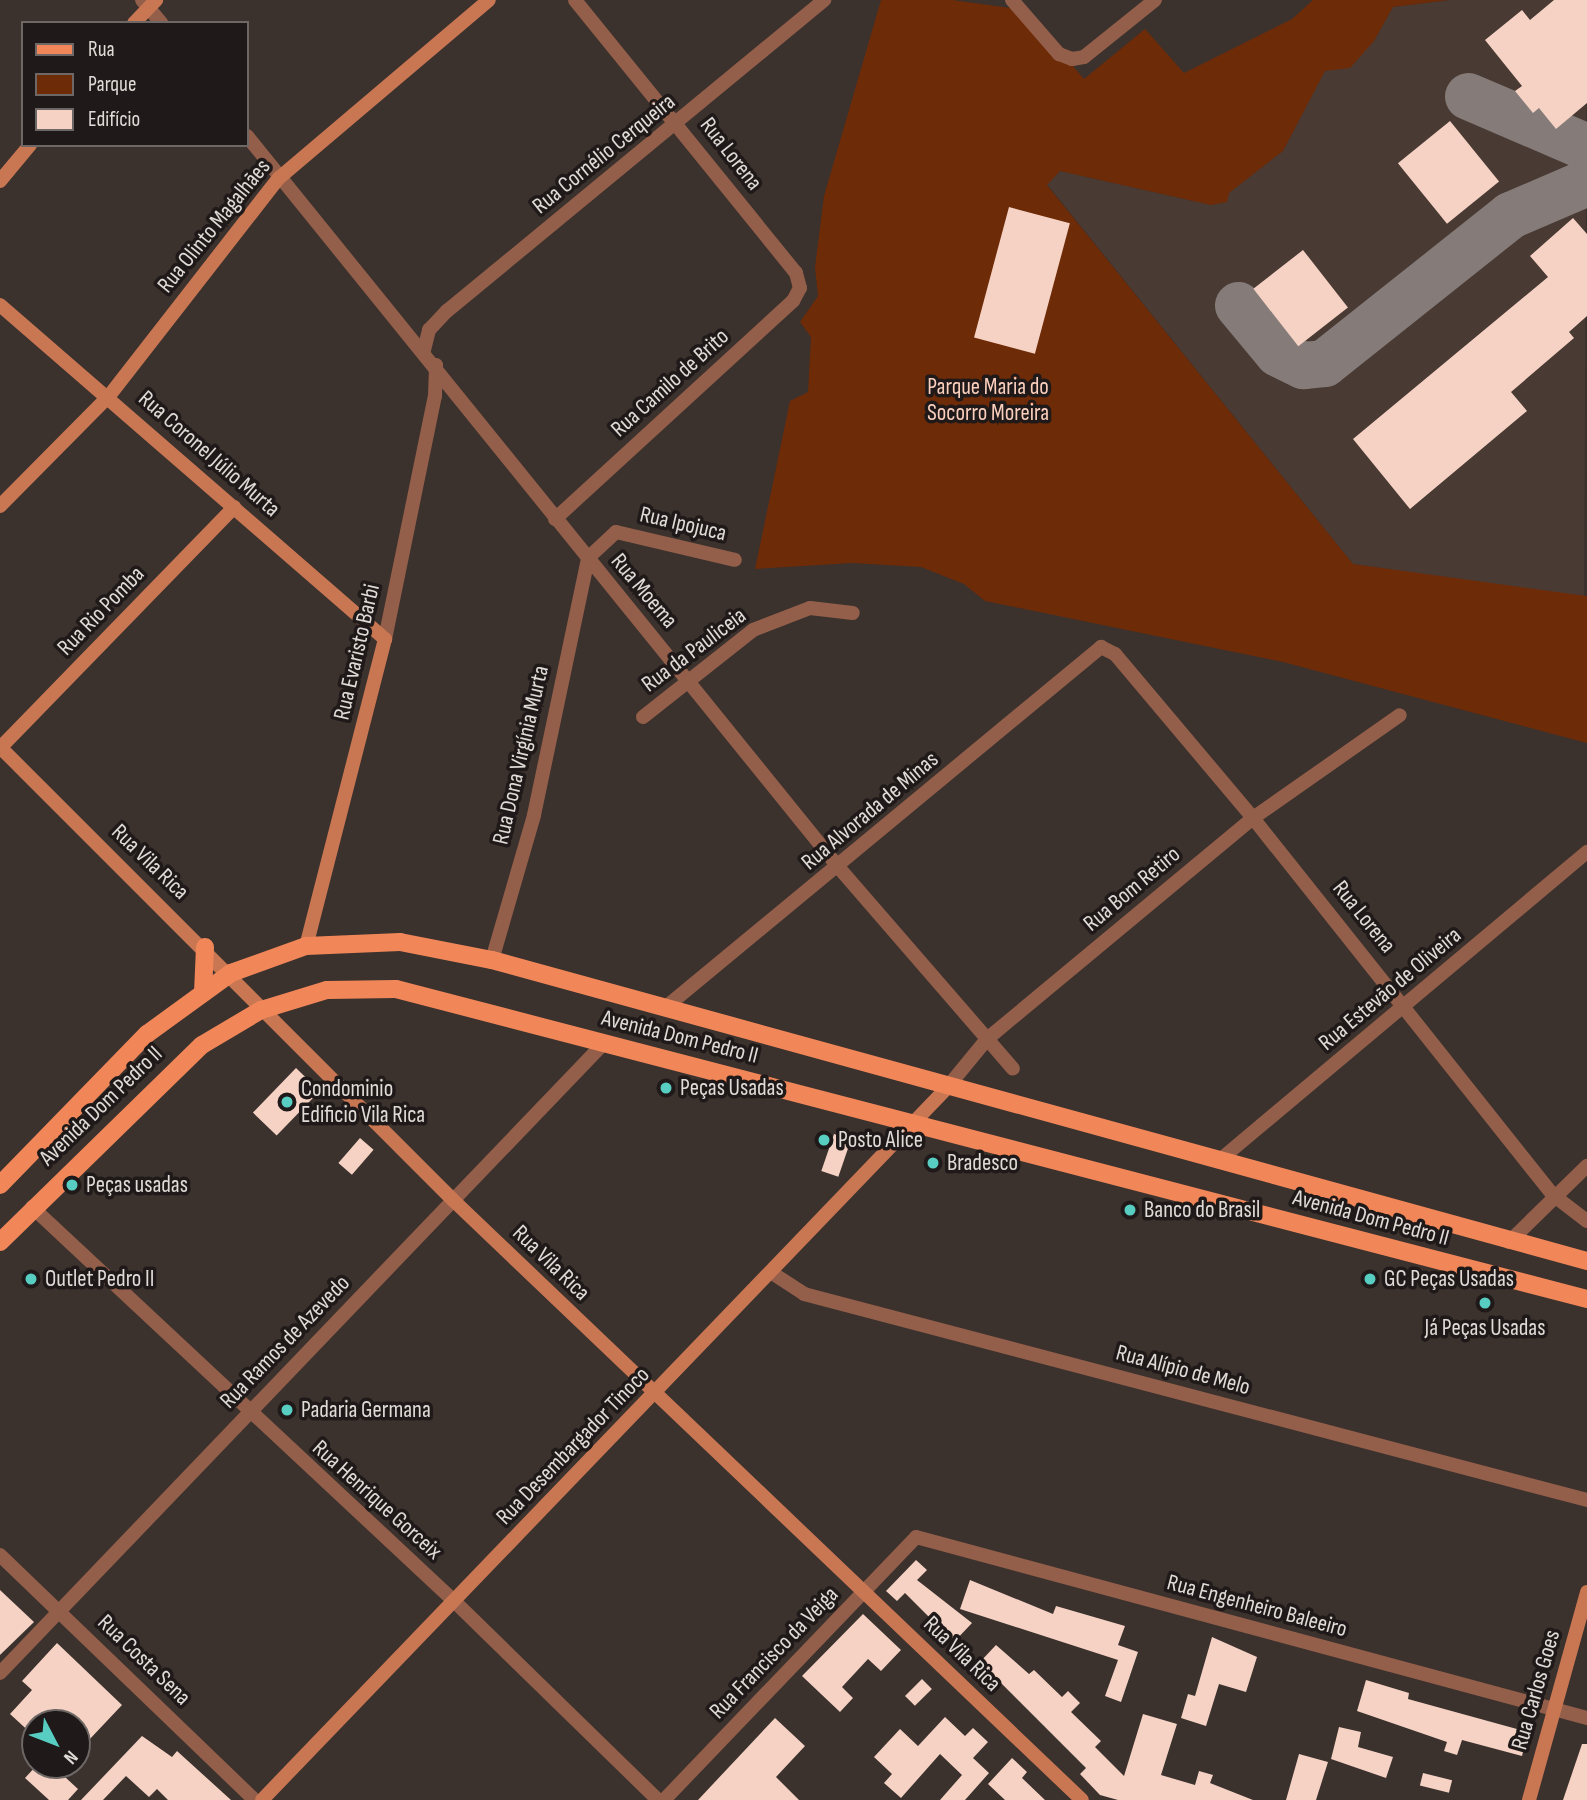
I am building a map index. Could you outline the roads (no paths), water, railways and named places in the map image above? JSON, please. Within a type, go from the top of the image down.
[{"type":"main road","name":"Avenida Dom Pedro II","points":[[2,1179],[147,1034],[231,973],[306,946],[400,942],[492,960],[946,1088],[1221,1159],[1509,1242],[1587,1261]]},
{"type":"main road","points":[[203,993],[208,965],[205,947]]},
{"type":"main road","name":"Avenida Dom Pedro II","points":[[0,1242],[169,1072],[261,1010],[327,990],[397,989],[1587,1299]]},
{"type":"street","name":"Rua Olinto Magalhães","points":[[0,506],[108,396],[279,178],[489,0]]},
{"type":"street","name":"Rua Lorena","points":[[575,0],[796,273]]},
{"type":"street","name":"Rua Cornélio Cerqueira","points":[[424,350],[429,330],[447,311],[678,124],[824,0]]},
{"type":"street","points":[[1012,0],[1059,54],[1072,59],[1097,47],[1155,0]]},
{"type":"street","points":[[135,21],[149,2],[160,21]]},
{"type":"street","name":"Rua Moema","points":[[248,137],[424,350],[555,519],[687,678],[839,869],[1013,1069]]},
{"type":"street","points":[[0,181],[28,147]]},
{"type":"street","name":"Rua Camilo de Brito","points":[[555,519],[793,301],[800,288],[796,273]]},
{"type":"street","name":"Rua Coronel Júlio Murta","points":[[0,305],[385,639]]},
{"type":"street","name":"Rua Evaristo Barbi","points":[[306,946],[385,639],[435,396],[436,365]]},
{"type":"street","name":"Rua Rio Pomba","points":[[0,747],[234,507]]},
{"type":"street","name":"Rua Ipojuca","points":[[588,558],[616,532],[735,560]]},
{"type":"street","name":"Rua Dona Virgínia Murta","points":[[492,960],[534,815],[588,558]]},
{"type":"street","name":"Rua da Pauliceia","points":[[643,717],[687,678],[753,630],[810,608],[853,613]]},
{"type":"street","name":"Rua Lorena","points":[[1101,647],[1115,654],[1253,818],[1407,1006],[1553,1195],[1587,1221]]},
{"type":"street","name":"Rua Alvorada de Minas","points":[[666,1007],[839,869],[1101,647]]},
{"type":"street","name":"Rua Bom Retiro","points":[[912,1121],[946,1088],[987,1039],[1253,818],[1400,715]]},
{"type":"street","name":"Rua Vila Rica","points":[[0,747],[205,947],[231,973],[261,1010],[453,1200],[1082,1800]]},
{"type":"street","name":"Rua Estevão de Oliveira","points":[[1221,1159],[1407,1006],[1587,852]]},
{"type":"street","name":"Rua Ramos de Azevedo","points":[[0,1673],[604,1043]]},
{"type":"street","name":"Rua Desembargador Tinoco","points":[[262,1800],[772,1273],[912,1121]]},
{"type":"street","points":[[1509,1242],[1553,1195],[1587,1166]]},
{"type":"street","name":"Rua Henrique Gorceix","points":[[32,1207],[248,1413],[453,1600],[658,1800]]},
{"type":"street","name":"Rua Alípio de Melo","points":[[772,1273],[804,1294],[1587,1500]]},
{"type":"street","name":"Rua Francisco da Veiga","points":[[664,1800],[916,1537]]},
{"type":"street","name":"Rua Engenheiro Baleeiro","points":[[916,1537],[1587,1718]]},
{"type":"street","name":"Rua Costa Sena","points":[[0,1555],[255,1800]]},
{"type":"street","name":"Rua Carlos Goes","points":[[1528,1800],[1587,1592]]},
{"type":"place","name":"Peças Usadas","points":[[666,1088]]},
{"type":"place","name":"Condominio Edificio Vila Rica","points":[[287,1102]]},
{"type":"place","name":"Posto Alice","points":[[824,1140]]},
{"type":"place","name":"Bradesco","points":[[933,1163]]},
{"type":"place","name":"Peças usadas","points":[[72,1185]]},
{"type":"place","name":"Banco do Brasil","points":[[1130,1210]]},
{"type":"place","name":"Outlet Pedro II","points":[[31,1279]]},
{"type":"place","name":"GC Peças Usadas","points":[[1370,1279]]},
{"type":"place","name":"Já Peças Usadas","points":[[1485,1303]]},
{"type":"place","name":"Padaria Germana","points":[[287,1410]]},
{"type":"park label","name":"Parque Maria do Socorro Moreira","points":[[988,400]]}]
